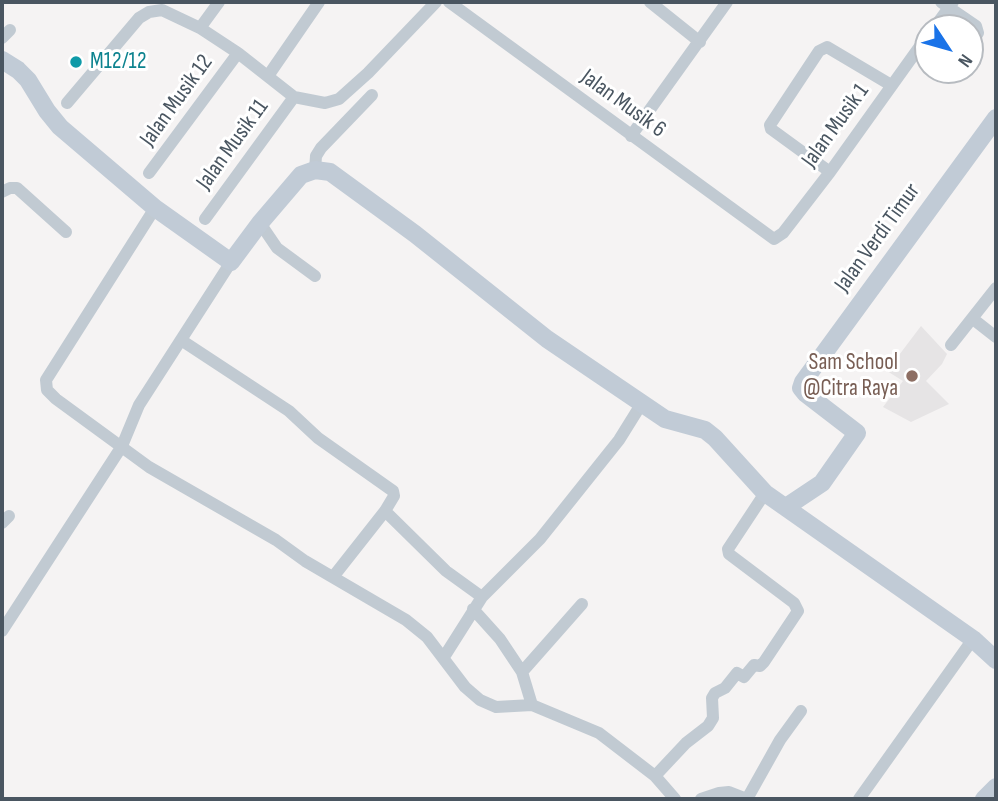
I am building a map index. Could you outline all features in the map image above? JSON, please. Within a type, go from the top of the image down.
[{"type":"street","points":[[200,28],[219,2]]},
{"type":"street","points":[[268,76],[319,2]]},
{"type":"street","points":[[67,103],[139,18],[149,12],[162,10],[200,28],[238,53],[295,97],[325,103],[339,99],[368,73],[436,2]]},
{"type":"street","name":"Jalan Musik 6","points":[[449,2],[774,239]]},
{"type":"street","points":[[650,2],[700,42]]},
{"type":"street","points":[[632,136],[727,2]]},
{"type":"street","points":[[830,172],[771,129],[770,125],[819,51],[827,47],[891,85]]},
{"type":"street","name":"Jalan Musik 12","points":[[149,173],[238,53]]},
{"type":"street","name":"Jalan Musik 1","points":[[774,239],[783,233],[830,172],[914,54]]},
{"type":"street","points":[[2,60],[28,80],[60,127],[155,208],[231,262]]},
{"type":"street","points":[[315,170],[316,156],[321,148],[372,95]]},
{"type":"street","name":"Jalan Musik 11","points":[[205,219],[295,97]]},
{"type":"street","name":"Jalan Verdi Timur","points":[[786,507],[822,483],[857,433],[801,388],[996,118]]},
{"type":"street","points":[[2,631],[122,446],[139,405],[231,262],[301,175],[315,170],[330,172],[415,234],[547,339],[665,419],[705,430],[765,493],[973,639],[996,660]]},
{"type":"street","points":[[2,192],[17,188],[66,232]]},
{"type":"street","points":[[155,208],[46,380],[45,385],[56,400],[149,467],[276,540],[406,620],[427,637],[465,687],[480,700],[496,707],[532,705],[599,733],[655,776],[676,799]]},
{"type":"street","points":[[260,223],[277,248],[316,276]]},
{"type":"street","points":[[951,345],[996,288]]},
{"type":"street","points":[[973,319],[996,337]]},
{"type":"street","points":[[181,340],[289,411],[318,438],[393,491],[394,496],[385,511],[333,577]]},
{"type":"street","points":[[444,657],[482,597],[540,539],[628,428],[642,403]]},
{"type":"street","points":[[655,776],[686,743],[708,726],[713,718],[712,698],[715,693],[726,688],[737,673],[744,677],[754,665],[760,666],[798,611],[794,603],[729,554],[728,549],[765,493]]},
{"type":"street","points":[[385,511],[446,571],[482,597]]},
{"type":"street","points":[[522,672],[582,604]]},
{"type":"street","points":[[473,610],[500,639],[522,672],[532,705]]},
{"type":"street","points":[[859,799],[973,639]]},
{"type":"street","points":[[701,799],[729,792],[747,799],[780,740],[801,711]]},
{"type":"street","points":[[984,799],[996,787]]},
{"type":"shaded area","name":"Sam School @Citra Raya","points":[[921,326],[947,354],[942,364],[926,381],[949,404],[911,422],[883,407],[903,381],[887,371]]},
{"type":"place","name":"M12/12","points":[[76,62]]},
{"type":"place","name":"Sam School @Citra Raya","points":[[912,376]]}]
